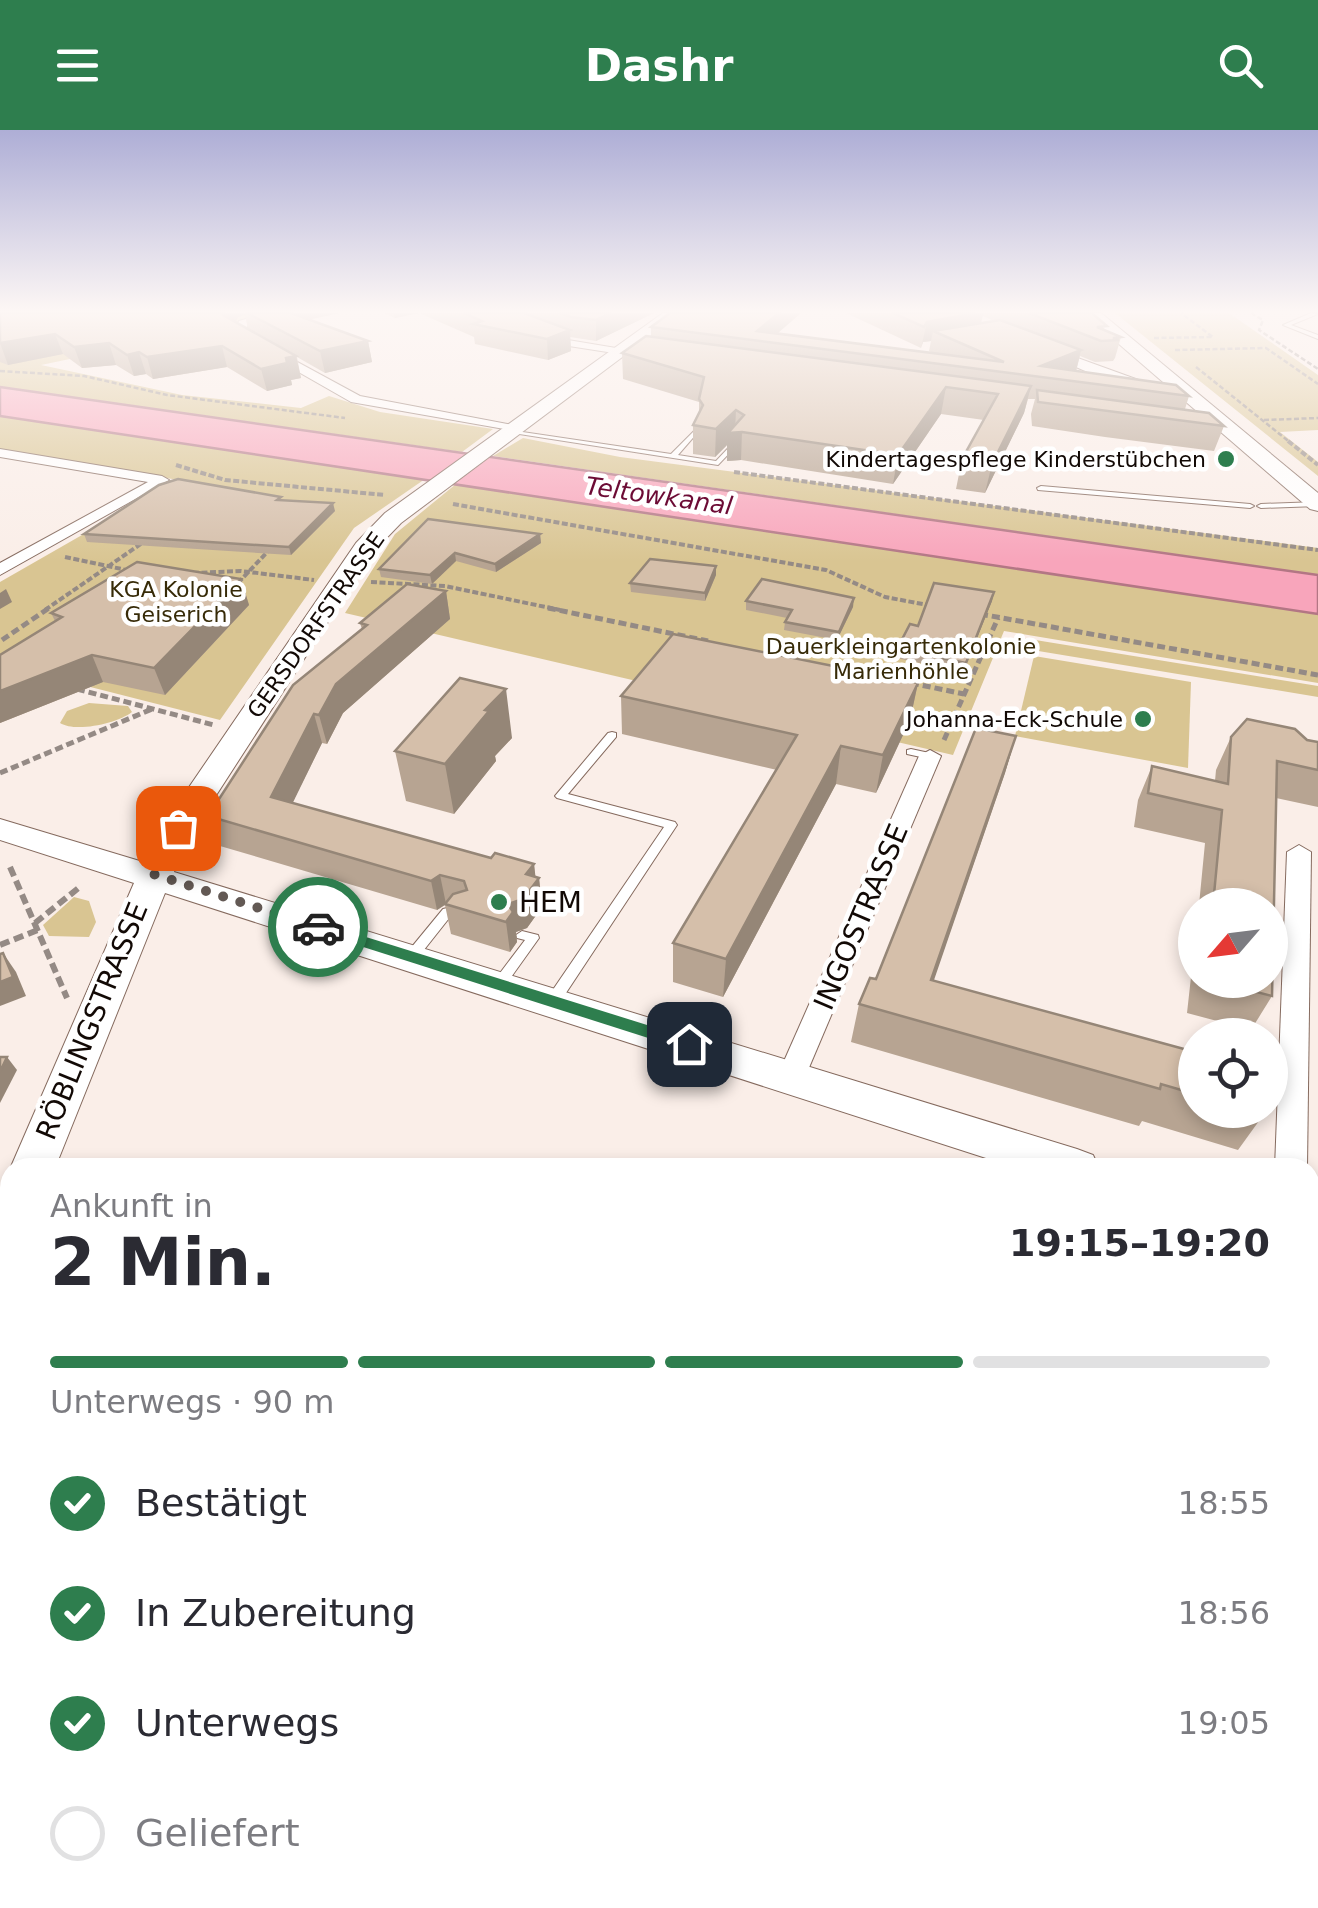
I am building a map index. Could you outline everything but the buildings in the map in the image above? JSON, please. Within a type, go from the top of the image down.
[{"type":"street","points":[[351,396],[506,434]]},
{"type":"street","name":"GERSDORFSTRASSE","points":[[153,874],[168,842],[364,548],[411,497],[557,396]]},
{"type":"street","points":[[1189,396],[1318,504]]},
{"type":"street","points":[[1211,430],[1234,434]]},
{"type":"street","points":[[0,452],[162,480],[0,570]]},
{"type":"street","name":"INGOSTRASSE","points":[[791,1077],[928,751]]},
{"type":"street","points":[[0,829],[1046,1158]]},
{"type":"street","points":[[1291,1158],[1298,852]]},
{"type":"street","name":"RÖBLINGSTRASSE","points":[[36,1158],[153,874]]},
{"type":"lane","points":[[672,457],[696,431]]},
{"type":"lane","points":[[506,434],[718,463],[736,444]]},
{"type":"lane","points":[[1041,488],[1256,506],[1318,504]]},
{"type":"lane","points":[[553,1001],[671,825],[560,796],[612,735]]},
{"type":"lane","points":[[411,957],[447,912],[464,917]]},
{"type":"lane","points":[[499,984],[533,938],[522,935]]},
{"type":"path","points":[[182,396],[359,420]]},
{"type":"path","points":[[1232,396],[1318,465]]},
{"type":"path","points":[[1262,420],[1318,418]]},
{"type":"path","points":[[174,465],[226,480],[411,497]]},
{"type":"path","points":[[732,472],[1318,550]]},
{"type":"path","points":[[453,504],[826,570],[885,598],[942,608]]},
{"type":"path","points":[[2,640],[154,535]]},
{"type":"path","points":[[226,595],[273,546]]},
{"type":"path","points":[[34,551],[142,573]]},
{"type":"path","points":[[180,576],[220,568],[322,580]]},
{"type":"path","points":[[362,582],[444,586],[714,642]]},
{"type":"path","points":[[979,614],[1318,674]]},
{"type":"path","points":[[928,751],[964,694],[998,618]]},
{"type":"path","points":[[906,682],[964,694]]},
{"type":"path","points":[[68,686],[220,726]]},
{"type":"path","points":[[0,773],[153,709]]},
{"type":"path","points":[[10,867],[69,1004]]},
{"type":"path","points":[[0,945],[36,927],[80,886]]},
{"type":"green space","points":[[64,396],[191,396],[301,408],[329,396],[380,412],[493,429],[462,452]]},
{"type":"green space","points":[[1218,396],[1318,396],[1318,430],[1280,432],[1318,462],[1318,476]]},
{"type":"green space","name":"KGA Kolonie Geiserich","points":[[0,416],[425,479],[354,528],[220,720],[0,664],[0,582],[178,480],[0,449]]},
{"type":"green space","points":[[523,438],[620,457],[1318,548],[1318,575],[493,456]]},
{"type":"green space","name":"Dauerkleingartenkolonie Marienhöhle","points":[[456,484],[1318,614],[1318,683],[1004,631],[953,755],[345,613],[395,534]]},
{"type":"green space","points":[[1023,638],[1318,686],[1318,697],[1020,648]]},
{"type":"green space","points":[[1034,656],[1191,682],[1188,768],[1015,736]]},
{"type":"green space","points":[[89,703],[128,706],[132,712],[97,725],[76,727],[60,723],[67,711]]},
{"type":"green space","points":[[74,897],[89,901],[96,922],[89,937],[49,936],[43,925]]},
{"type":"water","name":"Teltowkanal","points":[[0,396],[63,396],[1318,575],[1318,614],[0,416]]},
{"type":"way so far","points":[[178,828],[153,874],[318,927]]},
{"type":"place","name":"Kindertagespflege Kinderstübchen","points":[[1226,459]]},
{"type":"place","name":"Johanna-Eck-Schule","points":[[1143,719]]},
{"type":"place","name":"HEM","points":[[499,902]]},
{"type":"route","points":[[318,927],[689,1044]]}]
